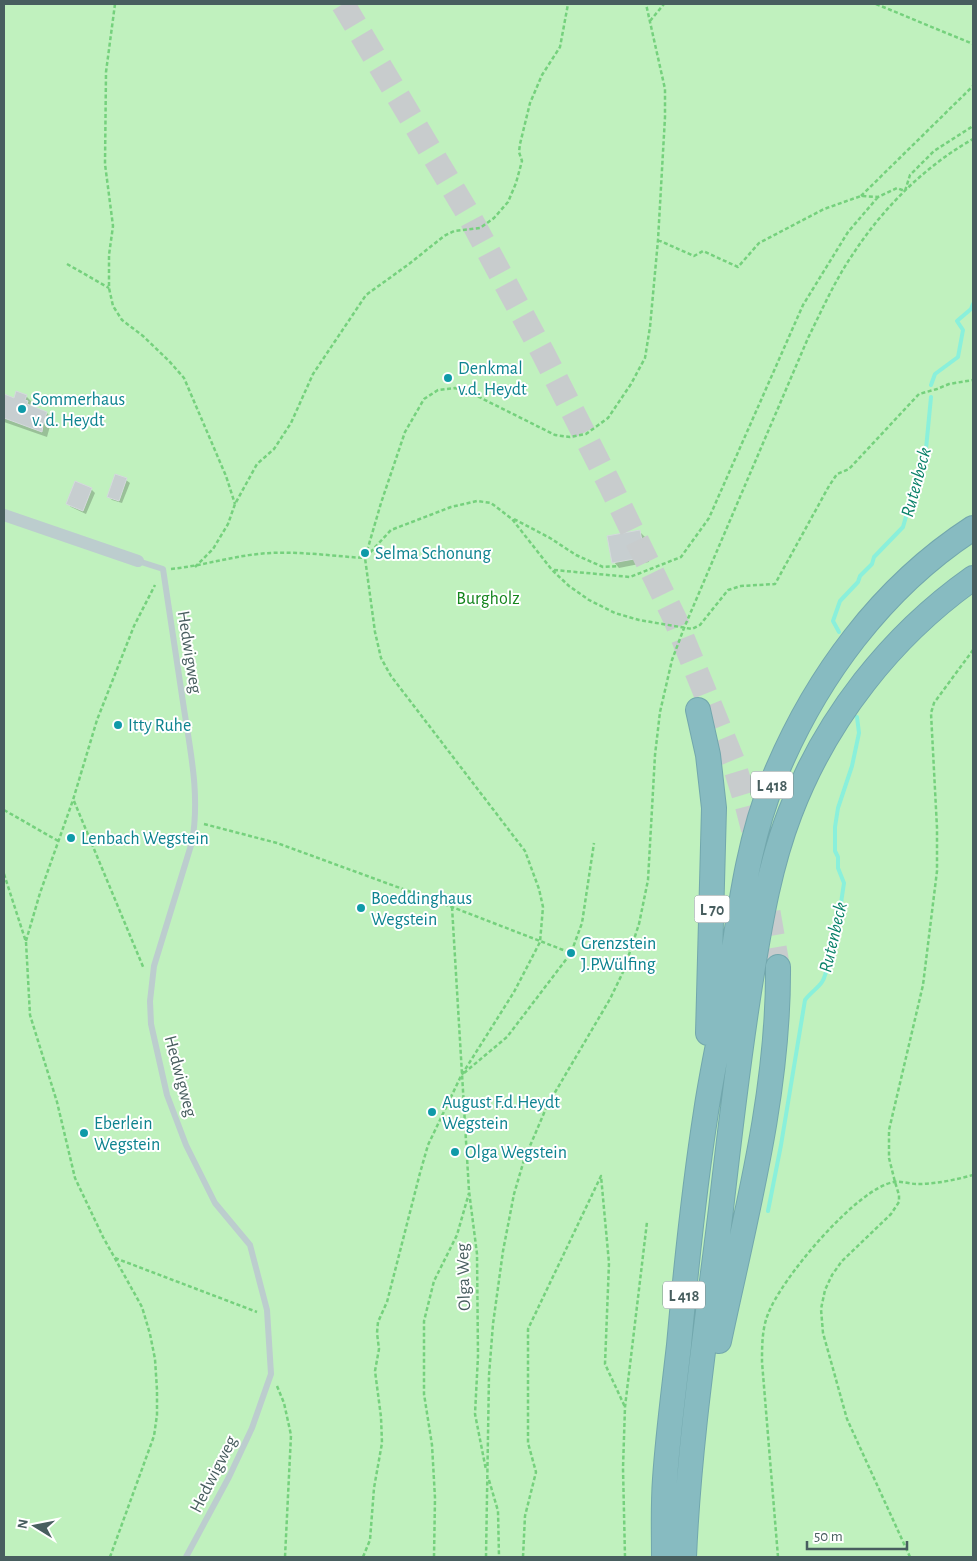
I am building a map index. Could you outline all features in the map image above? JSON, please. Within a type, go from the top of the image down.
[{"type":"highway","name":"L 418","points":[[664,1557],[666,1471],[684,1286],[706,1109],[741,899],[764,806],[786,751],[810,705],[834,667],[876,611],[926,562],[973,528]]},
{"type":"highway","name":"L 418","points":[[684,1557],[688,1482],[746,1008],[763,903],[777,851],[799,790],[813,762],[843,712],[878,666],[906,635],[929,613],[973,578]]},
{"type":"highway","name":"L 70","points":[[698,710],[708,755],[714,808],[706,1109]]},
{"type":"highway","points":[[688,1482],[760,1148],[774,1056],[778,1006],[778,966]]},
{"type":"street","points":[[4,515],[138,561]]},
{"type":"lane","points":[[138,561],[163,569]]},
{"type":"lane","name":"Hedwigweg","points":[[163,569],[192,757],[196,793],[196,821],[183,875],[160,944],[151,986],[151,1024],[167,1095],[186,1145],[215,1203],[250,1245],[267,1310],[271,1374],[252,1428],[229,1477],[186,1557]]},
{"type":"path","points":[[115,4],[106,72],[105,164],[113,226],[109,288],[113,306],[122,320],[143,336],[184,378],[226,476],[235,504]]},
{"type":"path","points":[[195,567],[213,549],[228,524],[235,504],[257,464],[274,449],[292,423],[313,374],[366,295],[444,236],[454,231],[480,228],[494,218],[508,202],[522,161],[519,152],[520,144],[530,103],[542,75],[560,47],[568,4]]},
{"type":"path","points":[[363,1557],[370,1540],[374,1488],[382,1442],[375,1371],[375,1361],[379,1349],[376,1333],[378,1322],[387,1302],[428,1145],[461,1076],[514,992],[540,942],[542,907],[538,888],[525,851],[391,676],[381,658],[375,632],[365,558],[405,432],[424,399],[438,390],[455,388],[475,394],[555,435],[570,437],[586,434],[608,418],[631,384],[645,358],[650,327],[658,240],[665,117],[664,89],[646,4]]},
{"type":"path","points":[[650,21],[664,4]]},
{"type":"path","points":[[876,4],[973,44]]},
{"type":"path","points":[[861,196],[973,86]]},
{"type":"path","points":[[905,191],[910,175],[934,151],[973,126]]},
{"type":"path","points":[[486,1557],[489,1375],[493,1324],[503,1251],[514,1194],[524,1160],[547,1106],[610,999],[624,970],[640,924],[648,880],[652,836],[655,755],[660,712],[672,660],[808,338],[852,254],[905,191],[927,171],[973,139]]},
{"type":"path","points":[[552,570],[630,577],[681,557],[709,518],[803,305],[848,232],[878,197],[897,188],[905,191]]},
{"type":"path","points":[[658,240],[694,256],[703,251],[738,267],[759,243],[824,209],[861,196],[878,197]]},
{"type":"path","points":[[67,264],[109,288]]},
{"type":"path","points":[[512,519],[552,570],[588,600],[615,613],[639,620],[692,629],[700,625],[728,590],[741,586],[776,584],[837,474],[848,469],[919,394],[949,384],[973,380]]},
{"type":"path","points":[[365,558],[391,530],[452,507],[477,501],[491,503],[512,519],[550,538],[576,555],[603,567],[618,566]]},
{"type":"path","points":[[26,942],[40,893],[60,842],[104,703],[134,626],[163,569],[195,567],[258,554],[286,553],[365,558]]},
{"type":"path","points":[[910,1557],[847,1418],[828,1353],[821,1318],[822,1300],[832,1275],[842,1261],[897,1206],[899,1195],[889,1158],[889,1130],[923,985],[937,872],[937,820],[931,713],[934,703],[973,650]]},
{"type":"path","points":[[74,800],[151,986]]},
{"type":"path","points":[[4,810],[60,842]]},
{"type":"path","points":[[196,821],[277,843],[571,953]]},
{"type":"path","points":[[461,1076],[507,1037],[548,980],[571,953],[582,923],[594,844]]},
{"type":"path","points":[[4,874],[26,942],[30,1015],[57,1102],[75,1178],[114,1257],[142,1307],[155,1359],[157,1415],[154,1436],[110,1557]]},
{"type":"path","name":"Olga Weg","points":[[452,907],[469,1191],[477,1254],[478,1356],[476,1414],[488,1476]]},
{"type":"path","points":[[778,1557],[762,1362],[762,1335],[768,1313],[784,1284],[805,1255],[832,1226],[874,1191],[894,1182],[932,1183],[973,1175]]},
{"type":"path","points":[[523,1557],[525,1516],[536,1472],[528,1443],[528,1329],[601,1176],[609,1263],[606,1364],[625,1407]]},
{"type":"path","points":[[434,1557],[435,1498],[432,1445],[424,1394],[424,1321],[434,1281],[457,1235],[469,1191]]},
{"type":"path","points":[[625,1557],[623,1468],[625,1407],[647,1222]]},
{"type":"path","points":[[114,1257],[267,1316]]},
{"type":"path","points":[[271,1374],[284,1403],[291,1436],[285,1557]]},
{"type":"path","points":[[488,1476],[498,1511],[499,1557]]},
{"type":"green space","name":"Burgholz","points":[[4,4],[973,4],[973,1557],[4,1557]]},
{"type":"building","name":"Sommerhaus v. d. Heydt","points":[[16,391],[27,395],[25,400],[28,401],[27,404],[47,412],[42,432],[4,418],[4,394],[14,398]]},
{"type":"building","points":[[115,474],[127,478],[119,501],[107,497]]},
{"type":"building","points":[[75,481],[92,488],[83,511],[66,504]]},
{"type":"building","points":[[640,530],[645,557],[612,563],[607,536]]},
{"type":"waterway","name":"Rutenbeck","points":[[931,385],[935,374],[958,357],[963,330],[957,321],[971,309],[973,304]]},
{"type":"waterway","name":"Rutenbeck","points":[[839,632],[833,621],[840,601],[872,564],[874,557],[903,527],[907,513],[911,508],[919,468],[926,449],[931,397]]},
{"type":"waterway","name":"Rutenbeck","points":[[768,1211],[805,1000],[822,982],[830,952],[835,943],[844,883],[838,868],[838,857],[835,851],[835,827],[838,808],[852,766],[859,733],[857,717]]},
{"type":"tunnel","points":[[343,4],[467,212],[543,353],[675,619],[733,761],[747,806],[757,845],[778,967]]},
{"type":"place","name":"Denkmal v.d. Heydt","points":[[448,378]]},
{"type":"place","name":"Sommerhaus v. d. Heydt","points":[[22,409]]},
{"type":"place","name":"Selma Schonung","points":[[365,553]]},
{"type":"place","name":"Itty Ruhe","points":[[118,725]]},
{"type":"place","name":"Lenbach Wegstein","points":[[71,838]]},
{"type":"place","name":"Boeddinghaus Wegstein","points":[[361,908]]},
{"type":"place","name":"Grenzstein J.P.Wülfing","points":[[571,953]]},
{"type":"place","name":"August F.d.Heydt Wegstein","points":[[432,1112]]},
{"type":"place","name":"Eberlein Wegstein","points":[[84,1133]]},
{"type":"place","name":"Olga Wegstein","points":[[455,1152]]}]
